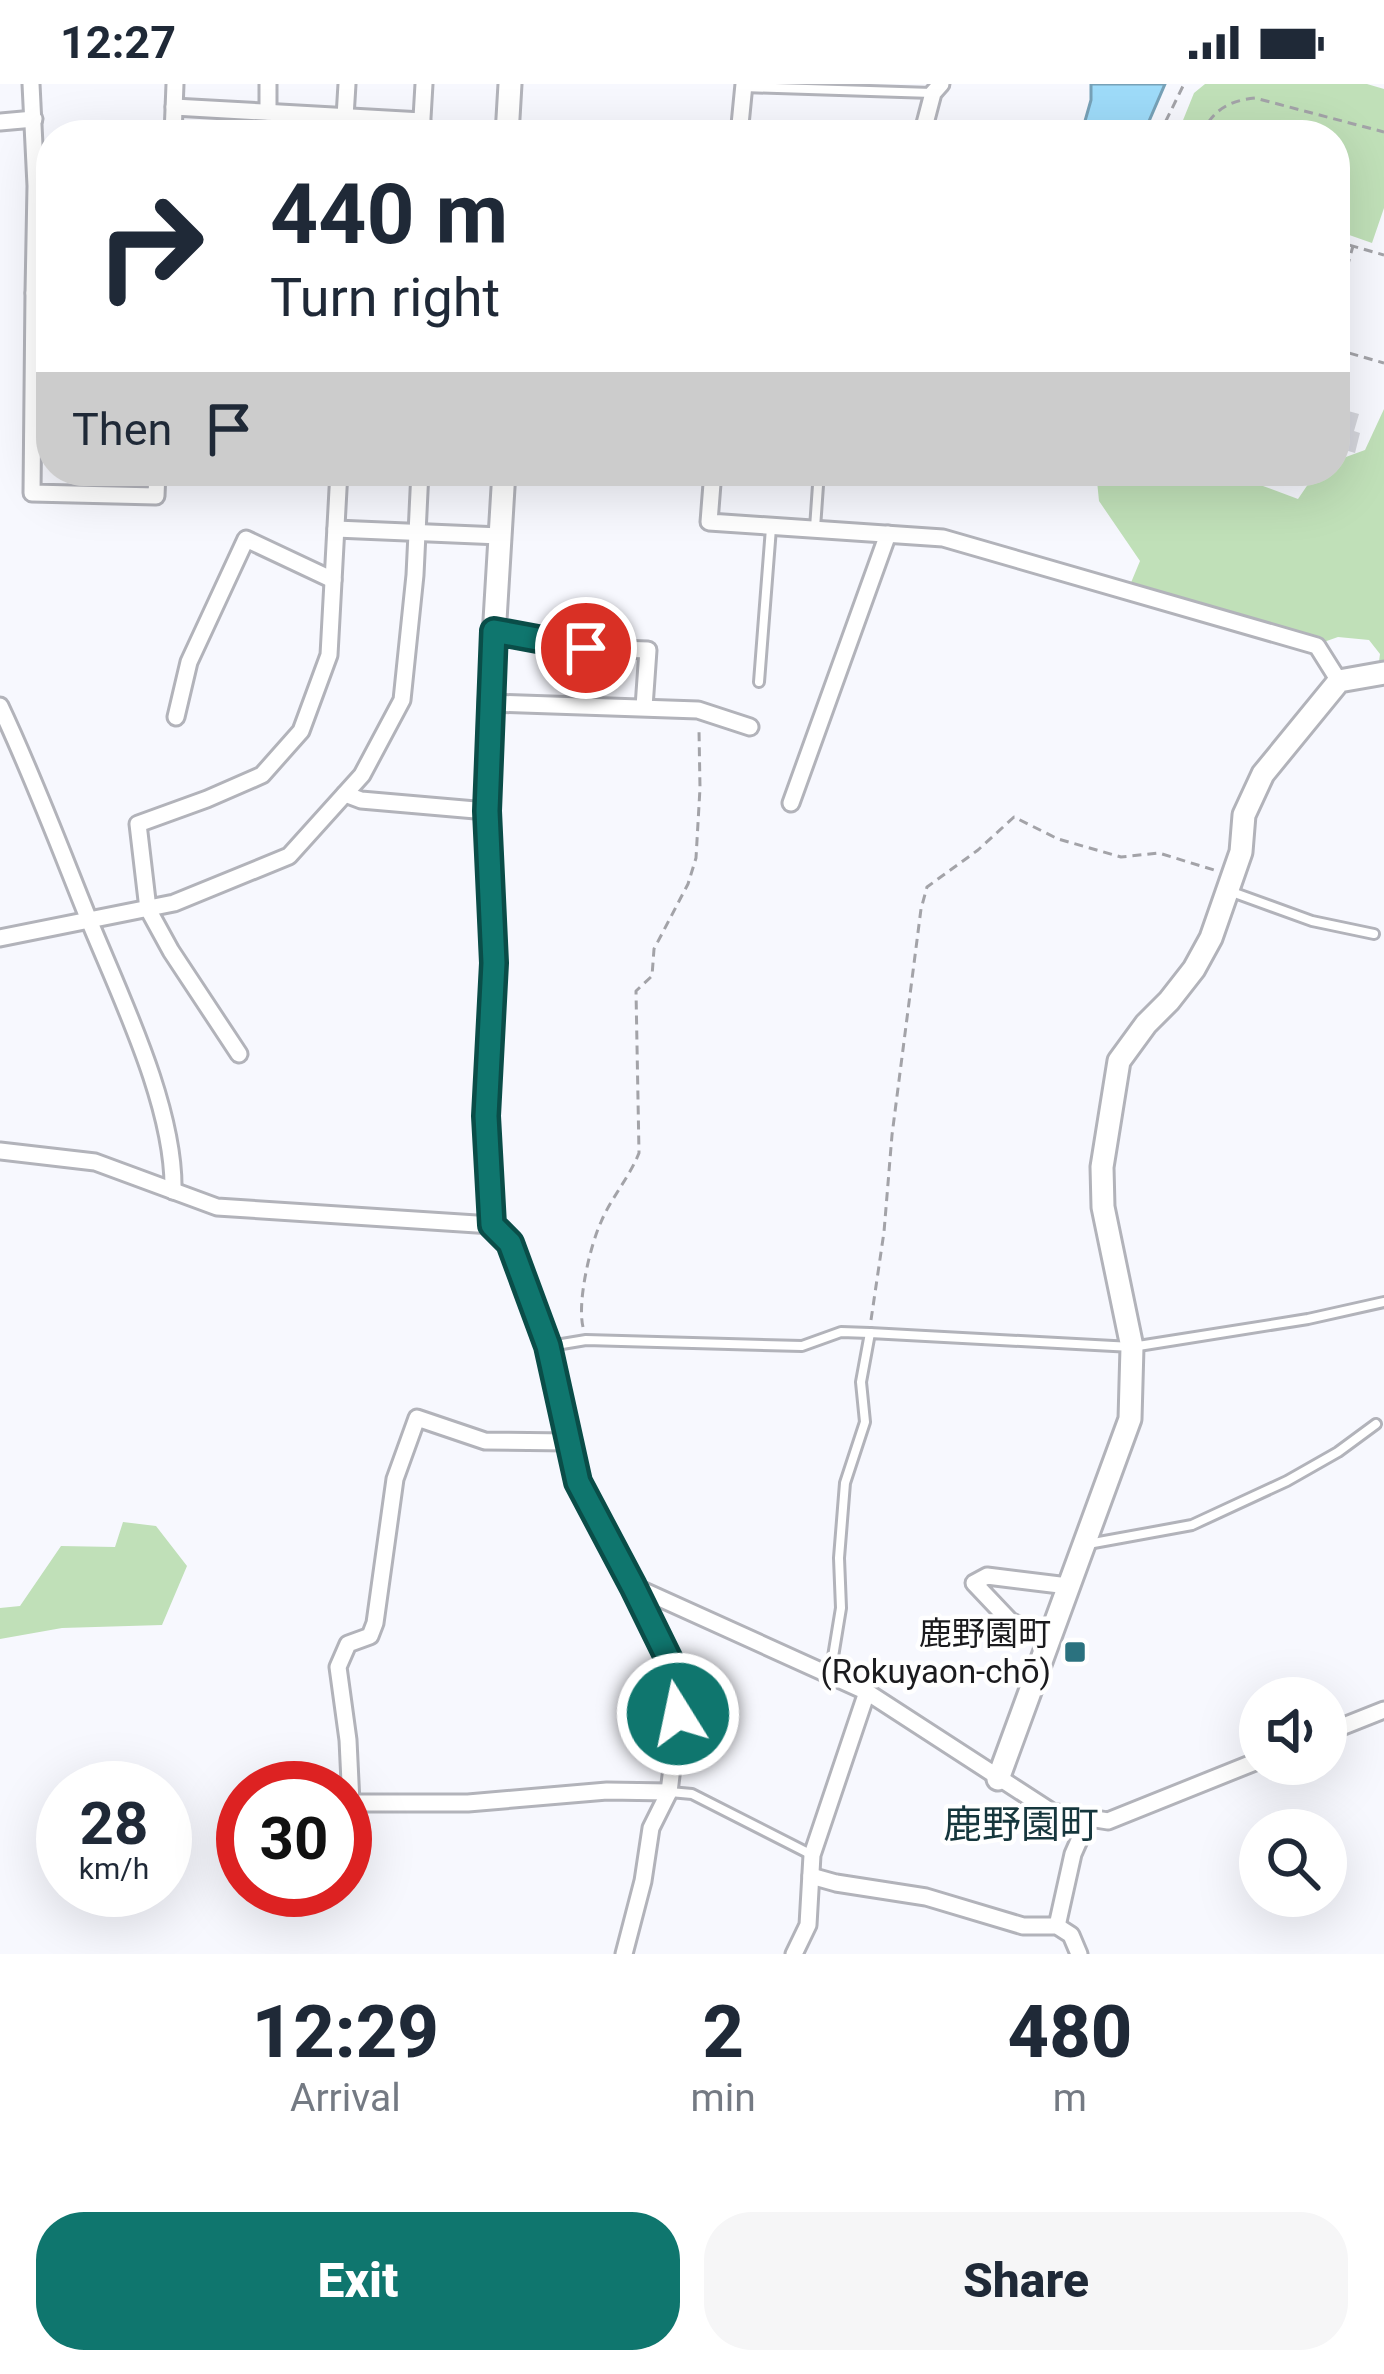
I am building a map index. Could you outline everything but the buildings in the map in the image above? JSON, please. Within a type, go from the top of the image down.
[{"type":"street","points":[[31,84],[36,162]]},
{"type":"street","points":[[174,120],[175,84]]},
{"type":"street","points":[[268,84],[268,112]]},
{"type":"street","points":[[345,117],[346,84]]},
{"type":"street","points":[[422,120],[424,84]]},
{"type":"street","points":[[508,120],[510,84]]},
{"type":"street","points":[[740,120],[744,85]]},
{"type":"street","points":[[927,120],[937,88]]},
{"type":"street","points":[[174,107],[366,120]]},
{"type":"street","points":[[0,122],[34,119]]},
{"type":"street","points":[[36,413],[32,493],[156,496],[156,486]]},
{"type":"street","points":[[239,1054],[148,909],[138,824],[262,775],[301,731],[329,655],[338,486]]},
{"type":"street","points":[[0,938],[174,903],[290,856],[362,775],[402,700],[419,486]]},
{"type":"street","points":[[492,1225],[486,1116],[494,963],[487,811],[503,486]]},
{"type":"street","points":[[712,486],[709,522],[943,538],[1317,646],[1339,681]]},
{"type":"street","points":[[336,529],[500,536]]},
{"type":"street","points":[[791,803],[888,534]]},
{"type":"street","points":[[176,717],[189,662],[246,539],[333,580]]},
{"type":"street","points":[[494,631],[586,648],[648,650],[644,707]]},
{"type":"street","points":[[998,1779],[1130,1419],[1132,1347],[1103,1207],[1102,1167],[1119,1061],[1194,969],[1211,938],[1240,852],[1244,815],[1262,774],[1339,681],[1384,673]]},
{"type":"street","points":[[490,703],[698,710],[750,727]]},
{"type":"street","points":[[0,706],[120,994],[158,1101],[174,1162],[173,1191]]},
{"type":"street","points":[[345,794],[361,800],[487,811]]},
{"type":"street","points":[[0,1151],[95,1162],[217,1207],[492,1225],[510,1243],[548,1346],[578,1482],[682,1686],[669,1792],[651,1828],[624,1954]]},
{"type":"street","points":[[568,1442],[485,1441],[417,1418],[394,1479],[375,1623],[370,1636],[348,1644],[338,1667],[351,1802],[468,1803],[607,1791],[669,1792]]},
{"type":"street","points":[[1050,1641],[1010,1622],[974,1583],[987,1576],[1068,1586]]},
{"type":"street","points":[[633,1586],[867,1692],[1052,1812],[1108,1821],[1239,1768]]},
{"type":"street","points":[[794,1954],[808,1925],[812,1855],[867,1692]]},
{"type":"street","points":[[1347,1725],[1384,1710]]},
{"type":"street","points":[[1057,1926],[1073,1853],[1088,1820]]},
{"type":"street","points":[[811,1876],[926,1897],[1023,1926],[1057,1926],[1071,1935],[1079,1954]]},
{"type":"lane","points":[[744,85],[937,88]]},
{"type":"lane","points":[[815,529],[818,486]]},
{"type":"lane","points":[[759,682],[771,526]]},
{"type":"lane","points":[[1231,884],[1261,904],[1374,934]]},
{"type":"lane","points":[[548,1346],[586,1340],[802,1346],[841,1333],[870,1333],[1132,1347],[1384,1302]]},
{"type":"lane","points":[[830,1675],[841,1608],[838,1558],[845,1484],[865,1422],[861,1382],[870,1333]]},
{"type":"lane","points":[[1084,1545],[1192,1525],[1321,1462],[1376,1424]]},
{"type":"lane","points":[[669,1792],[692,1794],[812,1855]]},
{"type":"path","points":[[1166,120],[1184,84]]},
{"type":"path","points":[[1209,120],[1223,106],[1255,98],[1338,120]]},
{"type":"path","points":[[1350,123],[1384,132]]},
{"type":"path","points":[[1350,245],[1384,254]]},
{"type":"path","points":[[1350,260],[1354,246]]},
{"type":"path","points":[[1350,353],[1384,363]]},
{"type":"path","points":[[586,1340],[580,1314],[592,1248],[602,1219],[639,1153],[636,991],[652,976],[654,949],[688,884],[696,858],[698,710]]},
{"type":"path","points":[[870,1333],[927,887],[1014,818],[1058,839],[1121,857],[1160,853],[1231,884]]},
{"type":"green space","points":[[1205,84],[1367,84],[1384,89],[1384,208],[1372,243],[1350,235],[1350,120],[1183,120],[1194,93]]},
{"type":"green space","points":[[1384,409],[1384,666],[1378,669],[1380,654],[1369,640],[1338,637],[1321,643],[1130,585],[1140,561],[1099,501],[1098,486],[1263,486],[1298,499],[1307,486],[1350,486],[1350,456],[1365,450]]},
{"type":"green space","points":[[123,1522],[156,1526],[187,1566],[162,1625],[62,1628],[0,1639],[0,1608],[20,1606],[61,1546],[115,1547]]},
{"type":"water","points":[[1091,84],[1165,84],[1149,120],[1085,120]]},
{"type":"place","name":"鹿野園町 (Rokuyaon-chō)","points":[[1075,1652]]},
{"type":"district","name":"鹿野園町","points":[[1021,1824]]},
{"type":"route","points":[[586,648],[494,631],[487,811],[494,963],[486,1116],[492,1225],[510,1243],[548,1346],[578,1482],[682,1686],[678,1714]]}]
